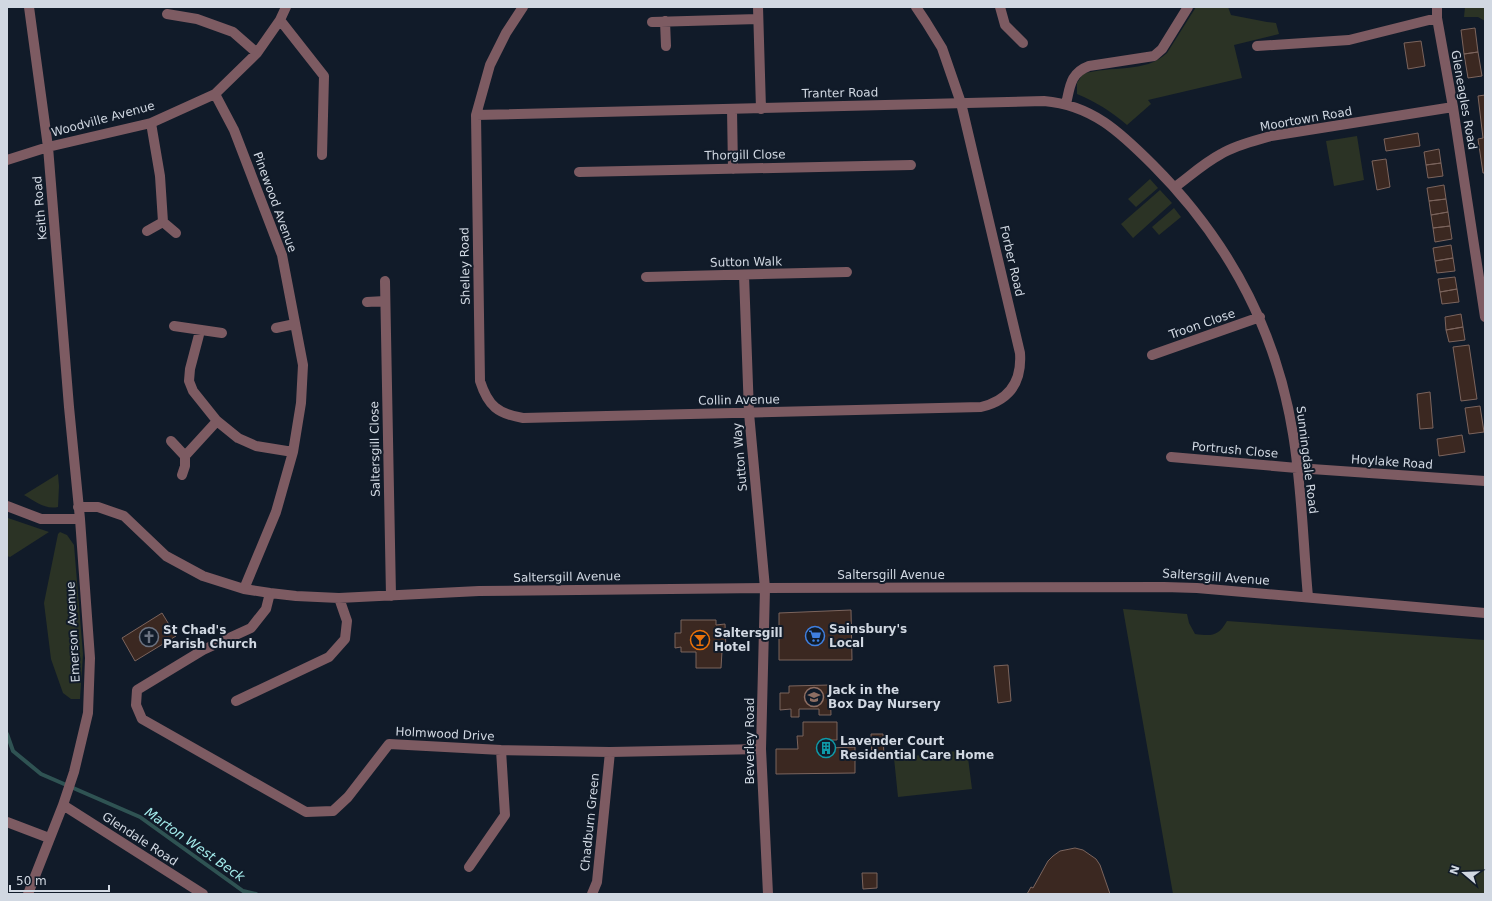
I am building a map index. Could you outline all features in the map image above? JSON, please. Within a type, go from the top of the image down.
[{"type":"street","name":"Keith Road","points":[[29,7],[48,147],[69,407]]},
{"type":"street","name":"Woodville Avenue","points":[[7,160],[48,147],[151,123],[216,94],[257,53],[280,20],[286,7]]},
{"type":"street","name":"Shelley Road","points":[[498,410],[490,403],[484,393],[480,381],[476,115],[490,65],[506,34],[523,7]]},
{"type":"street","points":[[758,7],[761,108]]},
{"type":"street","name":"Forber Road","points":[[916,7],[942,48],[961,103],[1020,353],[1021,366],[1018,378],[1011,390],[1002,399],[991,405],[981,407]]},
{"type":"street","points":[[1000,7],[1005,25],[1022,43]]},
{"type":"street","points":[[1066,104],[1074,76],[1080,70],[1089,66],[1154,56],[1162,50],[1188,7]]},
{"type":"street","name":"Gleneagles Road","points":[[1437,7],[1437,18],[1480,253],[1485,317]]},
{"type":"street","points":[[167,14],[197,19],[233,32],[257,53]]},
{"type":"street","points":[[652,22],[758,18]]},
{"type":"street","points":[[1257,46],[1349,40],[1437,18]]},
{"type":"street","points":[[280,20],[324,76],[322,155]]},
{"type":"street","points":[[666,21],[666,46]]},
{"type":"street","name":"Pinewood Avenue","points":[[216,94],[234,130],[282,254],[303,364],[301,403],[293,452],[276,512],[244,589]]},
{"type":"street","name":"Tranter Road","points":[[476,115],[1044,101],[1066,104],[1081,109],[1099,118],[1138,151],[1175,187]]},
{"type":"street","name":"Moortown Road","points":[[1175,187],[1203,165],[1222,153],[1246,143],[1271,136],[1453,107]]},
{"type":"street","points":[[732,109],[733,169]]},
{"type":"street","points":[[151,123],[160,176],[164,222],[176,233]]},
{"type":"street","name":"Thorgill Close","points":[[579,172],[911,165]]},
{"type":"street","name":"Sunningdale Road","points":[[1175,187],[1225,252],[1260,317],[1272,350],[1285,395],[1293,434],[1308,597]]},
{"type":"street","points":[[147,231],[164,222]]},
{"type":"street","name":"Sutton Walk","points":[[646,277],[847,272]]},
{"type":"street","name":"Sutton Way","points":[[744,275],[749,413],[765,588]]},
{"type":"street","name":"Saltersgill Close","points":[[385,281],[391,596]]},
{"type":"street","points":[[367,302],[385,301]]},
{"type":"street","name":"Troon Close","points":[[1152,355],[1260,317]]},
{"type":"street","points":[[276,328],[295,324]]},
{"type":"street","points":[[174,326],[222,333]]},
{"type":"street","points":[[200,331],[190,369],[189,381],[193,391],[217,421],[238,438],[256,446],[293,452]]},
{"type":"street","name":"Emerson Avenue","points":[[28,894],[67,794],[74,772],[88,712],[90,658],[80,519],[69,407]]},
{"type":"street","name":"Collin Avenue","points":[[498,410],[510,416],[523,418],[981,407]]},
{"type":"street","points":[[182,475],[186,456],[217,421]]},
{"type":"street","points":[[171,441],[186,456]]},
{"type":"street","name":"Portrush Close","points":[[1171,457],[1297,468]]},
{"type":"street","name":"Hoylake Road","points":[[1297,468],[1485,481]]},
{"type":"street","points":[[7,506],[41,518],[80,519]]},
{"type":"street","name":"Saltersgill Avenue","points":[[78,507],[98,507],[124,516],[166,556],[203,576],[244,589],[296,596],[339,598],[479,591],[1164,586],[1485,613]]},
{"type":"street","name":"Beverley Road","points":[[765,588],[761,749],[768,894]]},
{"type":"street","name":"Holmwood Drive","points":[[270,593],[266,609],[251,628],[203,650],[137,690],[136,705],[142,719],[306,812],[333,811],[348,797],[389,744],[501,750],[610,752],[761,749]]},
{"type":"street","points":[[236,701],[328,657],[345,639],[347,621],[339,598]]},
{"type":"street","points":[[469,867],[505,814],[501,750]]},
{"type":"street","name":"Chadburn Green","points":[[592,894],[597,882],[610,752]]},
{"type":"street","name":"Glendale Road","points":[[63,805],[193,891],[203,894]]},
{"type":"street","points":[[7,822],[49,838]]},
{"type":"green space","points":[[1196,7],[1228,7],[1231,15],[1276,23],[1279,34],[1234,45],[1242,78],[1148,100],[1151,104],[1127,125],[1103,107],[1077,94],[1077,83],[1083,74],[1093,71],[1138,66],[1158,60],[1167,53]]},
{"type":"green space","points":[[1465,7],[1485,7],[1485,21],[1478,17],[1464,17]]},
{"type":"green space","points":[[1357,136],[1364,180],[1334,186],[1326,141]]},
{"type":"green space","points":[[1150,179],[1158,188],[1136,207],[1128,199]]},
{"type":"green space","points":[[1160,190],[1172,203],[1133,238],[1121,224]]},
{"type":"green space","points":[[1174,208],[1181,217],[1159,235],[1152,227]]},
{"type":"green space","points":[[58,474],[58,507],[53,508],[44,506],[24,495]]},
{"type":"green space","points":[[7,518],[49,532],[10,557],[7,556]]},
{"type":"green space","points":[[60,532],[67,535],[74,545],[83,654],[80,699],[71,699],[63,693],[51,659],[44,603],[58,534]]},
{"type":"green space","points":[[1123,609],[1187,614],[1189,623],[1195,634],[1201,635],[1217,633],[1227,621],[1485,640],[1485,894],[1173,894]]},
{"type":"green space","points":[[967,750],[972,789],[898,797],[894,758]]},
{"type":"building","points":[[1475,28],[1478,52],[1464,54],[1461,30]]},
{"type":"building","points":[[1421,41],[1425,66],[1408,69],[1404,43]]},
{"type":"building","points":[[1478,52],[1482,76],[1468,78],[1464,54]]},
{"type":"building","points":[[1485,95],[1485,173],[1483,173],[1478,139],[1483,138],[1478,96]]},
{"type":"building","points":[[1418,133],[1420,146],[1386,151],[1384,139]]},
{"type":"building","points":[[1439,149],[1441,163],[1426,165],[1424,152]]},
{"type":"building","points":[[1386,159],[1390,187],[1377,190],[1372,161]]},
{"type":"building","points":[[1441,163],[1443,176],[1428,178],[1426,165]]},
{"type":"building","points":[[1444,185],[1446,199],[1429,201],[1427,188]]},
{"type":"building","points":[[1446,199],[1448,212],[1431,215],[1429,201]]},
{"type":"building","points":[[1448,212],[1450,226],[1433,228],[1431,215]]},
{"type":"building","points":[[1450,226],[1452,239],[1435,242],[1433,228]]},
{"type":"building","points":[[1451,245],[1453,258],[1435,261],[1433,248]]},
{"type":"building","points":[[1453,258],[1455,271],[1437,273],[1435,261]]},
{"type":"building","points":[[1455,277],[1457,289],[1440,292],[1438,279]]},
{"type":"building","points":[[1457,289],[1459,302],[1442,304],[1440,292]]},
{"type":"building","points":[[1461,314],[1463,327],[1446,330],[1445,317]]},
{"type":"building","points":[[1463,327],[1465,340],[1449,342],[1446,330]]},
{"type":"building","points":[[1469,345],[1477,399],[1461,401],[1453,347]]},
{"type":"building","points":[[1430,392],[1433,428],[1420,429],[1417,394]]},
{"type":"building","points":[[1480,406],[1484,432],[1469,434],[1465,408]]},
{"type":"building","points":[[1462,435],[1465,452],[1439,456],[1437,439]]},
{"type":"building","name":"Sainsbury's Local","points":[[851,610],[852,660],[779,660],[779,613]]},
{"type":"building","name":"St Chad's Parish Church","points":[[162,613],[176,636],[135,661],[122,638]]},
{"type":"building","name":"Saltersgill Hotel","points":[[681,620],[716,620],[716,625],[725,624],[726,651],[722,651],[721,668],[696,668],[696,652],[681,652],[681,647],[675,648],[675,633],[681,633]]},
{"type":"building","points":[[1008,665],[1011,701],[998,703],[994,666]]},
{"type":"building","name":"Jack in the Box Day Nursery","points":[[830,685],[831,715],[819,715],[819,709],[799,709],[799,717],[791,717],[791,709],[780,710],[780,693],[789,693],[789,686]]},
{"type":"building","name":"Lavender Court Residential Care Home","points":[[803,722],[837,722],[837,740],[828,740],[828,748],[855,747],[855,773],[776,774],[776,749],[798,749],[797,736],[803,736]]},
{"type":"building","points":[[871,734],[883,734],[884,756],[872,757]]},
{"type":"building","points":[[1075,848],[1083,850],[1096,859],[1100,865],[1110,894],[1027,894],[1031,887],[1033,888],[1048,861],[1053,856],[1060,851]]},
{"type":"building","points":[[862,873],[877,873],[877,888],[863,889]]},
{"type":"waterway","name":"Marton West Beck","points":[[7,734],[13,751],[41,774],[140,817],[243,891],[256,894]]},
{"type":"place","name":"Sainsbury's Local","points":[[815,636]]},
{"type":"place","name":"St Chad's Parish Church","points":[[149,637]]},
{"type":"place","name":"Saltersgill Hotel","points":[[700,640]]},
{"type":"place","name":"Jack in the Box Day Nursery","points":[[814,697]]},
{"type":"place","name":"Lavender Court Residential Care Home","points":[[826,748]]}]
